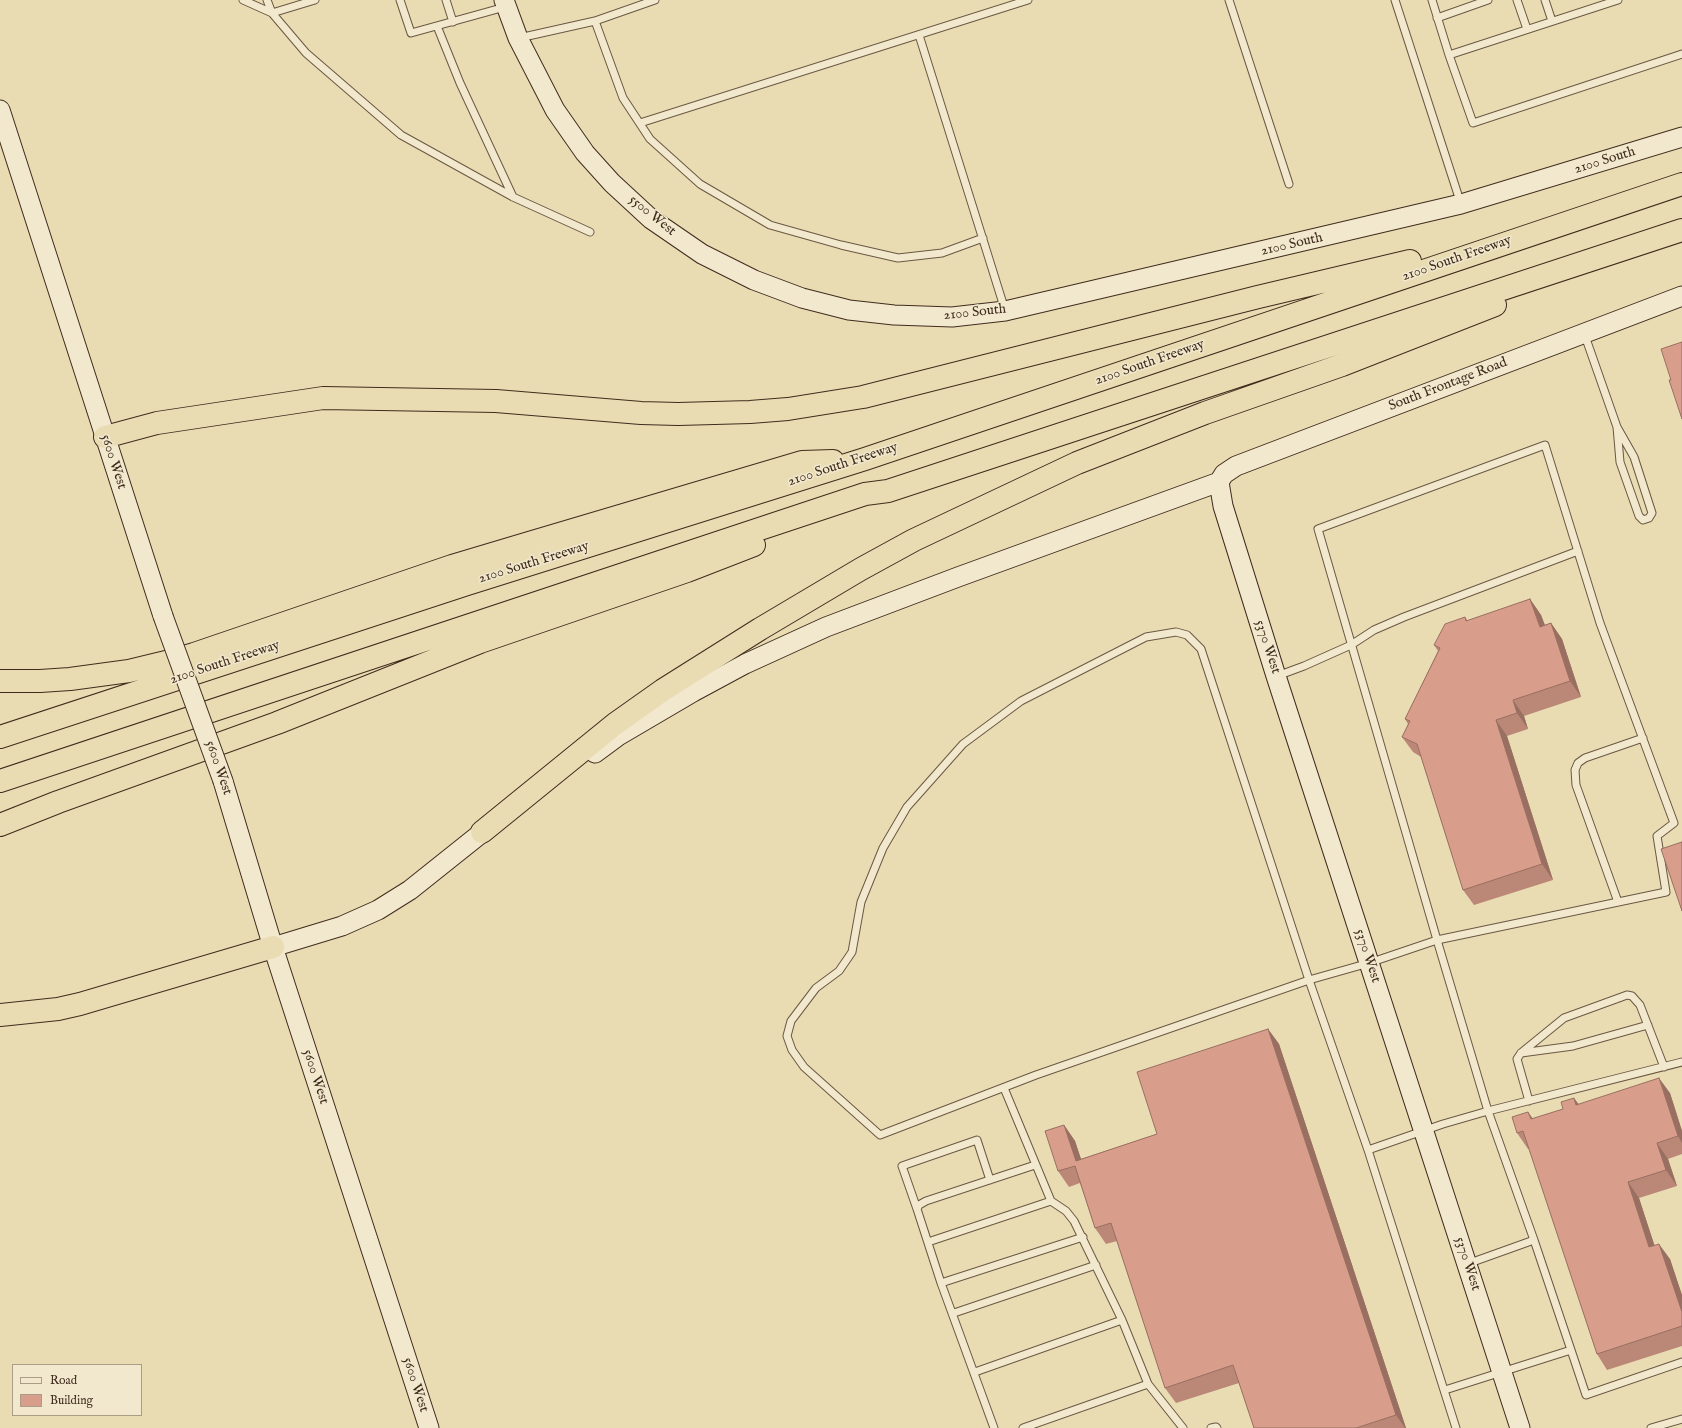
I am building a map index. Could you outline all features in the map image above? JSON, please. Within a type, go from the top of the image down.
[{"type":"highway","name":"2100 South Freeway","points":[[0,737],[467,584],[864,459],[1682,184]]},
{"type":"highway","points":[[105,437],[157,423],[323,398],[496,400],[641,413],[678,414],[750,412],[818,404],[864,397],[1258,297],[1555,226]]},
{"type":"highway","points":[[0,825],[58,802],[270,726],[480,642],[687,571],[888,492],[1682,230]]},
{"type":"highway","points":[[482,832],[615,724],[663,690],[772,621],[914,540],[1077,463],[1205,413],[1342,365],[1440,328],[1525,292],[1562,269]]},
{"type":"highway","points":[[4,680],[40,681],[70,679],[122,672],[162,663],[194,654],[452,566],[802,462],[864,459]]},
{"type":"highway","points":[[0,781],[865,494],[888,492]]},
{"type":"highway","points":[[0,1015],[51,1010],[80,1004],[273,947]]},
{"type":"street","name":"5500 West","points":[[505,3],[518,38],[555,110],[585,153],[612,183],[651,219],[702,254],[754,280],[809,300],[849,310],[894,316]]},
{"type":"street","name":"5600 West","points":[[0,110],[163,616],[223,781],[273,947],[430,1428]]},
{"type":"street","name":"2100 South","points":[[894,316],[952,317],[1005,311],[1462,204],[1682,137]]},
{"type":"street","name":"South Frontage Road","points":[[1219,482],[1224,474],[1236,466],[1682,296]]},
{"type":"street","points":[[273,947],[342,926],[378,910],[410,890],[482,832],[630,728],[692,692],[784,645],[826,627],[950,580],[1219,482]]},
{"type":"street","name":"5370 West","points":[[1219,482],[1223,506],[1276,676],[1520,1428]]},
{"type":"lane","points":[[243,0],[272,14],[306,53],[401,135],[513,197],[590,232]]},
{"type":"lane","points":[[268,0],[272,14]]},
{"type":"lane","points":[[272,14],[315,0]]},
{"type":"lane","points":[[400,0],[411,33],[453,22],[505,3]]},
{"type":"lane","points":[[446,0],[453,22]]},
{"type":"lane","points":[[518,38],[595,21],[655,0]]},
{"type":"lane","points":[[640,124],[1028,0]]},
{"type":"lane","points":[[1229,0],[1289,184]]},
{"type":"lane","points":[[1395,0],[1462,204]]},
{"type":"lane","points":[[1432,0],[1449,55],[1473,123],[1682,54]]},
{"type":"lane","points":[[1437,18],[1488,0]]},
{"type":"lane","points":[[1518,0],[1527,29]]},
{"type":"lane","points":[[1545,0],[1552,21]]},
{"type":"lane","points":[[1449,55],[1618,0]]},
{"type":"lane","points":[[595,21],[623,98],[650,138],[700,184],[770,225],[841,246],[898,258],[942,253],[983,238]]},
{"type":"lane","points":[[437,26],[460,83],[513,197]]},
{"type":"lane","points":[[919,35],[1005,311]]},
{"type":"lane","points":[[1584,333],[1617,427],[1634,458],[1652,514],[1649,518],[1643,520],[1639,516],[1620,462],[1617,427]]},
{"type":"lane","points":[[1456,1428],[1368,1150],[1309,980],[1201,649],[1187,635],[1176,632],[1146,637],[1021,701],[963,744],[906,807],[883,848],[861,902],[852,952],[839,971],[816,988],[791,1021],[787,1036],[792,1050],[804,1068],[880,1135],[1004,1088],[1309,980],[1369,963],[1437,940],[1666,892],[1657,836],[1674,823],[1600,623],[1545,445],[1318,529],[1350,645],[1437,940],[1488,1111],[1534,1240],[1586,1395],[1682,1362]]},
{"type":"lane","points":[[1276,676],[1304,666],[1350,645],[1374,630],[1404,617],[1578,551]]},
{"type":"lane","points":[[1618,902],[1576,785],[1575,770],[1578,763],[1585,758],[1643,738]]},
{"type":"lane","points":[[1529,1101],[1517,1060],[1521,1053],[1564,1018],[1627,995],[1637,999],[1664,1067]]},
{"type":"lane","points":[[1521,1053],[1573,1046],[1648,1026]]},
{"type":"lane","points":[[1368,1150],[1488,1111],[1682,1062]]},
{"type":"lane","points":[[1004,1088],[1051,1201],[1066,1211],[1074,1221],[1122,1320],[1148,1384],[1183,1428]]},
{"type":"lane","points":[[990,1180],[977,1140],[902,1166],[941,1283],[954,1313],[994,1428]]},
{"type":"lane","points":[[917,1209],[919,1205],[926,1201],[1035,1165]]},
{"type":"lane","points":[[928,1242],[1051,1201]]},
{"type":"lane","points":[[941,1283],[1083,1237]]},
{"type":"lane","points":[[1467,1264],[1534,1240]]},
{"type":"lane","points":[[954,1313],[1096,1265]]},
{"type":"lane","points":[[975,1372],[1122,1320]]},
{"type":"lane","points":[[1445,1390],[1570,1350]]},
{"type":"lane","points":[[1023,1428],[1148,1384]]},
{"type":"lane","points":[[1651,1428],[1682,1418]]},
{"type":"lane","points":[[1210,1428],[1216,1426],[1217,1428]]},
{"type":"building","points":[[1682,342],[1682,419],[1669,380],[1671,380],[1661,349]]},
{"type":"building","points":[[1530,599],[1540,627],[1551,623],[1570,681],[1513,700],[1517,713],[1496,720],[1542,864],[1463,890],[1417,744],[1402,737],[1410,721],[1405,719],[1440,648],[1434,645],[1445,624],[1465,617],[1466,621]]},
{"type":"building","points":[[1682,842],[1682,911],[1661,849]]},
{"type":"building","points":[[1268,1029],[1396,1415],[1356,1428],[1254,1428],[1233,1365],[1165,1388],[1111,1223],[1095,1228],[1075,1166],[1058,1171],[1045,1131],[1064,1125],[1076,1161],[1157,1134],[1137,1072]]},
{"type":"building","points":[[1659,1078],[1678,1136],[1657,1143],[1666,1170],[1628,1182],[1649,1247],[1659,1244],[1682,1312],[1682,1326],[1597,1354],[1523,1131],[1517,1133],[1512,1117],[1528,1112],[1531,1119],[1563,1109],[1561,1102],[1574,1098],[1576,1105]]}]
